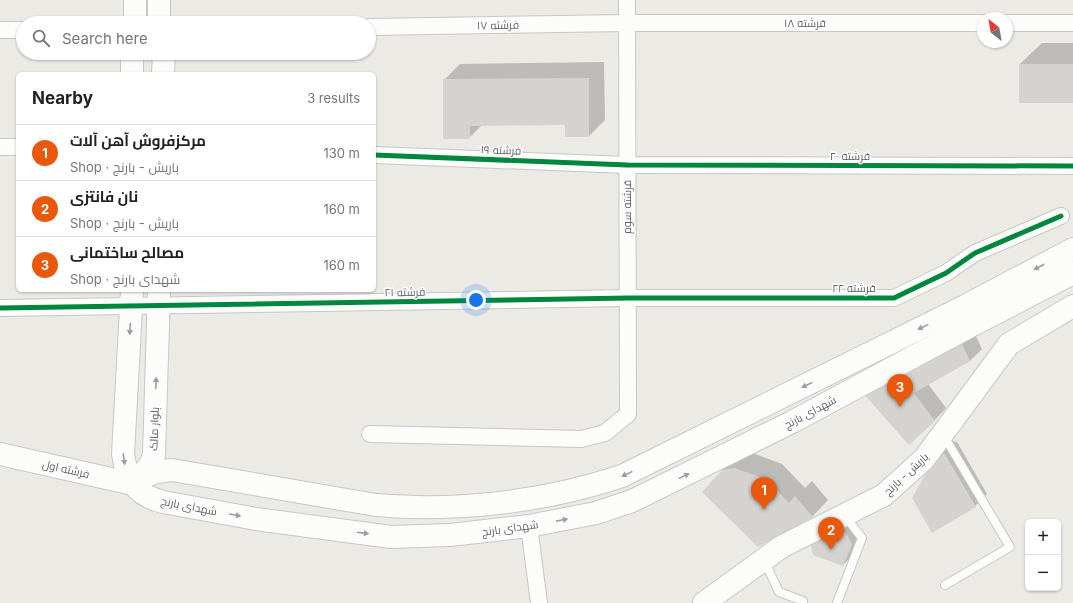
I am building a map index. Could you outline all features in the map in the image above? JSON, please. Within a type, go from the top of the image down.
[{"type":"main road","points":[[135,0],[135,16]]},
{"type":"main road","points":[[158,16],[159,0]]},
{"type":"main road","points":[[132,60],[132,72]]},
{"type":"main road","points":[[164,60],[164,72]]},
{"type":"main road","points":[[132,298],[122,454],[125,468],[133,484],[146,475],[157,471],[172,470],[376,504],[406,507],[451,506],[525,499],[589,487],[622,476],[965,306],[1073,249]]},
{"type":"main road","name":"شهدای بارنج","points":[[133,484],[149,498],[163,502],[256,519],[392,537],[450,536],[529,526],[596,513],[632,501],[792,422],[1073,273]]},
{"type":"main road","name":"بلوار مالک","points":[[133,484],[149,467],[154,455],[159,298]]},
{"type":"main road","name":"باریش - بارنج","points":[[706,603],[781,547],[884,495],[924,459],[1009,344],[1073,306]]},
{"type":"main road","name":"فرشته اول","points":[[0,454],[133,484]]},
{"type":"street","name":"فرشته سوم","points":[[370,434],[581,439],[605,433],[628,414],[626,0]]},
{"type":"street","name":"۱۸ فرشته","points":[[627,23],[977,23]]},
{"type":"street","name":"۱۷ فرشته","points":[[376,27],[627,23]]},
{"type":"street","points":[[1013,23],[1073,23]]},
{"type":"street","points":[[0,30],[16,30]]},
{"type":"street","points":[[0,147],[16,147]]},
{"type":"street","name":"۱۹ فرشته","points":[[376,155],[627,165]]},
{"type":"street","name":"۲۰ فرشته","points":[[627,165],[1073,166]]},
{"type":"street","name":"۲۲ فرشته","points":[[628,298],[894,298],[946,273],[975,253],[1061,216]]},
{"type":"street","name":"۲۱ فرشته","points":[[0,308],[132,298],[628,298]]},
{"type":"street","points":[[529,526],[539,603]]},
{"type":"lane","points":[[943,433],[1010,547],[945,585]]},
{"type":"lane","points":[[837,603],[862,538],[844,515]]},
{"type":"lane","points":[[763,560],[779,592],[803,601],[803,603]]},
{"type":"building","points":[[1019,64],[1073,64],[1073,103],[1019,103]]},
{"type":"building","points":[[589,78],[589,137],[565,137],[565,125],[470,126],[470,139],[443,139],[443,79]]},
{"type":"building","points":[[962,344],[970,361],[914,393],[935,421],[909,445],[863,393]]},
{"type":"building","points":[[938,452],[945,454],[976,507],[932,533],[912,498]]},
{"type":"building","points":[[734,468],[766,479],[789,503],[795,496],[813,517],[758,547],[702,492],[722,470]]},
{"type":"building","points":[[839,529],[847,534],[852,545],[843,566],[813,555],[810,540]]},
{"type":"cycle path","points":[[376,155],[627,165],[1073,166]]},
{"type":"cycle path","points":[[0,308],[628,298],[894,298],[946,273],[975,253],[1061,216]]},
{"type":"place","name":"مصالح ساختمانی","points":[[900,407]]},
{"type":"place","name":"مرکزفروش آهن آلات","points":[[764,510]]},
{"type":"place","name":"نان فانتزی","points":[[831,550]]}]
